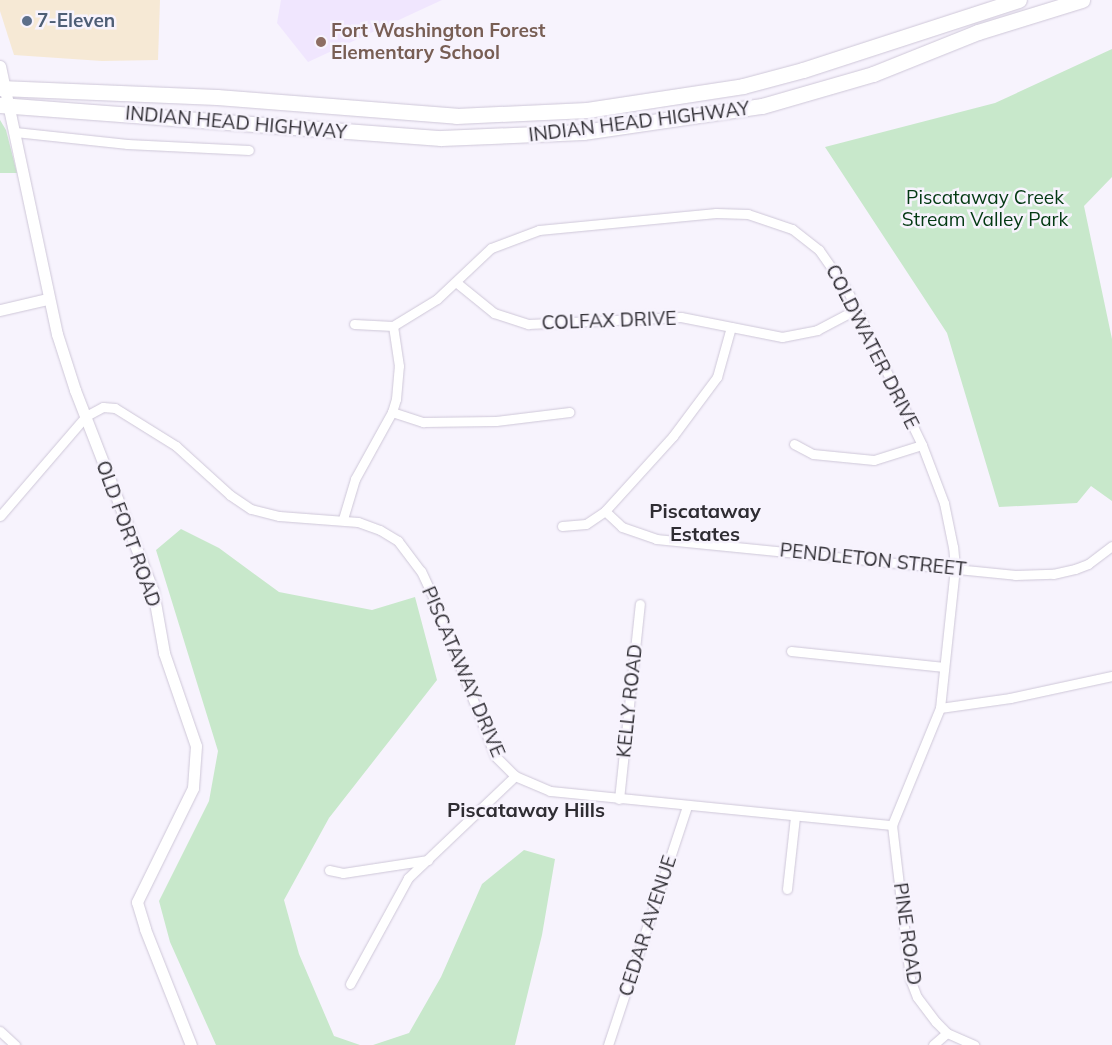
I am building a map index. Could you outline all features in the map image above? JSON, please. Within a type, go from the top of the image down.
[{"type":"highway","name":"INDIAN HEAD HIGHWAY","points":[[2,88],[217,97],[456,116],[587,110],[743,86],[803,70],[1019,0]]},
{"type":"highway","name":"INDIAN HEAD HIGHWAY","points":[[4,105],[432,137],[537,136],[583,132],[724,113],[791,98],[874,74],[978,32],[1082,0]]},
{"type":"main road","name":"OLD FORT ROAD","points":[[0,66],[4,105],[15,132],[47,299],[66,363],[153,591],[164,653],[196,746],[193,788],[137,902],[145,929],[191,1045]]},
{"type":"main road","points":[[0,310],[47,299]]},
{"type":"street","points":[[15,132],[127,144],[249,150]]},
{"type":"street","name":"COLDWATER DRIVE","points":[[393,326],[457,282],[491,248],[539,230],[716,214],[748,214],[782,224],[809,241],[838,275],[922,445],[944,502],[955,568],[940,708]]},
{"type":"street","name":"COLFAX DRIVE","points":[[457,282],[494,313],[528,324],[662,316],[731,327],[764,336],[793,336],[817,330],[856,310]]},
{"type":"street","points":[[343,519],[355,480],[392,412],[399,366],[393,326],[354,324]]},
{"type":"street","points":[[562,526],[579,526],[605,511],[708,392],[725,355],[731,327]]},
{"type":"street","name":"PISCATAWAY DRIVE","points":[[86,416],[103,407],[126,413],[176,446],[230,495],[251,509],[279,516],[343,519],[370,525],[390,535],[421,571],[491,748],[499,761],[515,776],[550,791],[795,817],[892,825]]},
{"type":"street","points":[[392,412],[423,422],[496,421],[569,412]]},
{"type":"street","points":[[0,516],[86,416]]},
{"type":"street","points":[[794,444],[813,454],[874,460],[922,445]]},
{"type":"street","points":[[0,501],[7,509]]},
{"type":"street","name":"PENDLETON STREET","points":[[605,511],[622,527],[656,539],[1015,575],[1053,574],[1088,564],[1112,546]]},
{"type":"street","name":"KELLY ROAD","points":[[618,799],[640,604]]},
{"type":"street","points":[[791,652],[944,668]]},
{"type":"street","points":[[892,825],[940,708],[1010,698],[1112,676]]},
{"type":"street","points":[[350,984],[401,890],[428,860],[515,776]]},
{"type":"street","name":"CEDAR AVENUE","points":[[608,1045],[687,806]]},
{"type":"street","points":[[787,889],[795,817]]},
{"type":"street","name":"PINE ROAD","points":[[892,825],[910,979],[926,1011],[947,1033],[974,1045]]},
{"type":"street","points":[[329,870],[343,874],[428,860]]},
{"type":"street","points":[[0,1031],[10,1043]]},
{"type":"street","points":[[933,1045],[947,1033]]},
{"type":"shaded area","points":[[0,0],[160,0],[158,60],[102,61],[14,55],[0,11]]},
{"type":"shaded area","name":"Fort Washington Forest Elementary School","points":[[281,0],[442,0],[308,62],[277,23]]},
{"type":"green space","name":"Piscataway Creek Stream Valley Park","points":[[1112,49],[1112,177],[1084,206],[1112,339],[1112,501],[1091,486],[1077,503],[999,507],[947,333],[825,147],[995,103]]},
{"type":"green space","points":[[0,120],[6,130],[17,173],[0,173]]},
{"type":"green space","points":[[181,529],[219,548],[279,592],[372,610],[415,597],[437,680],[329,818],[284,900],[299,954],[334,1036],[360,1045],[216,1045],[170,942],[159,901],[209,801],[218,751],[156,550]]},
{"type":"green space","points":[[524,850],[555,859],[542,935],[515,1045],[373,1045],[409,1033],[441,977],[482,884]]},
{"type":"place","name":"7-Eleven","points":[[27,21]]},
{"type":"place","name":"Fort Washington Forest Elementary School","points":[[321,42]]},
{"type":"district","name":"Piscataway Estates","points":[[705,522]]},
{"type":"district","name":"Piscataway Hills","points":[[526,809]]}]
